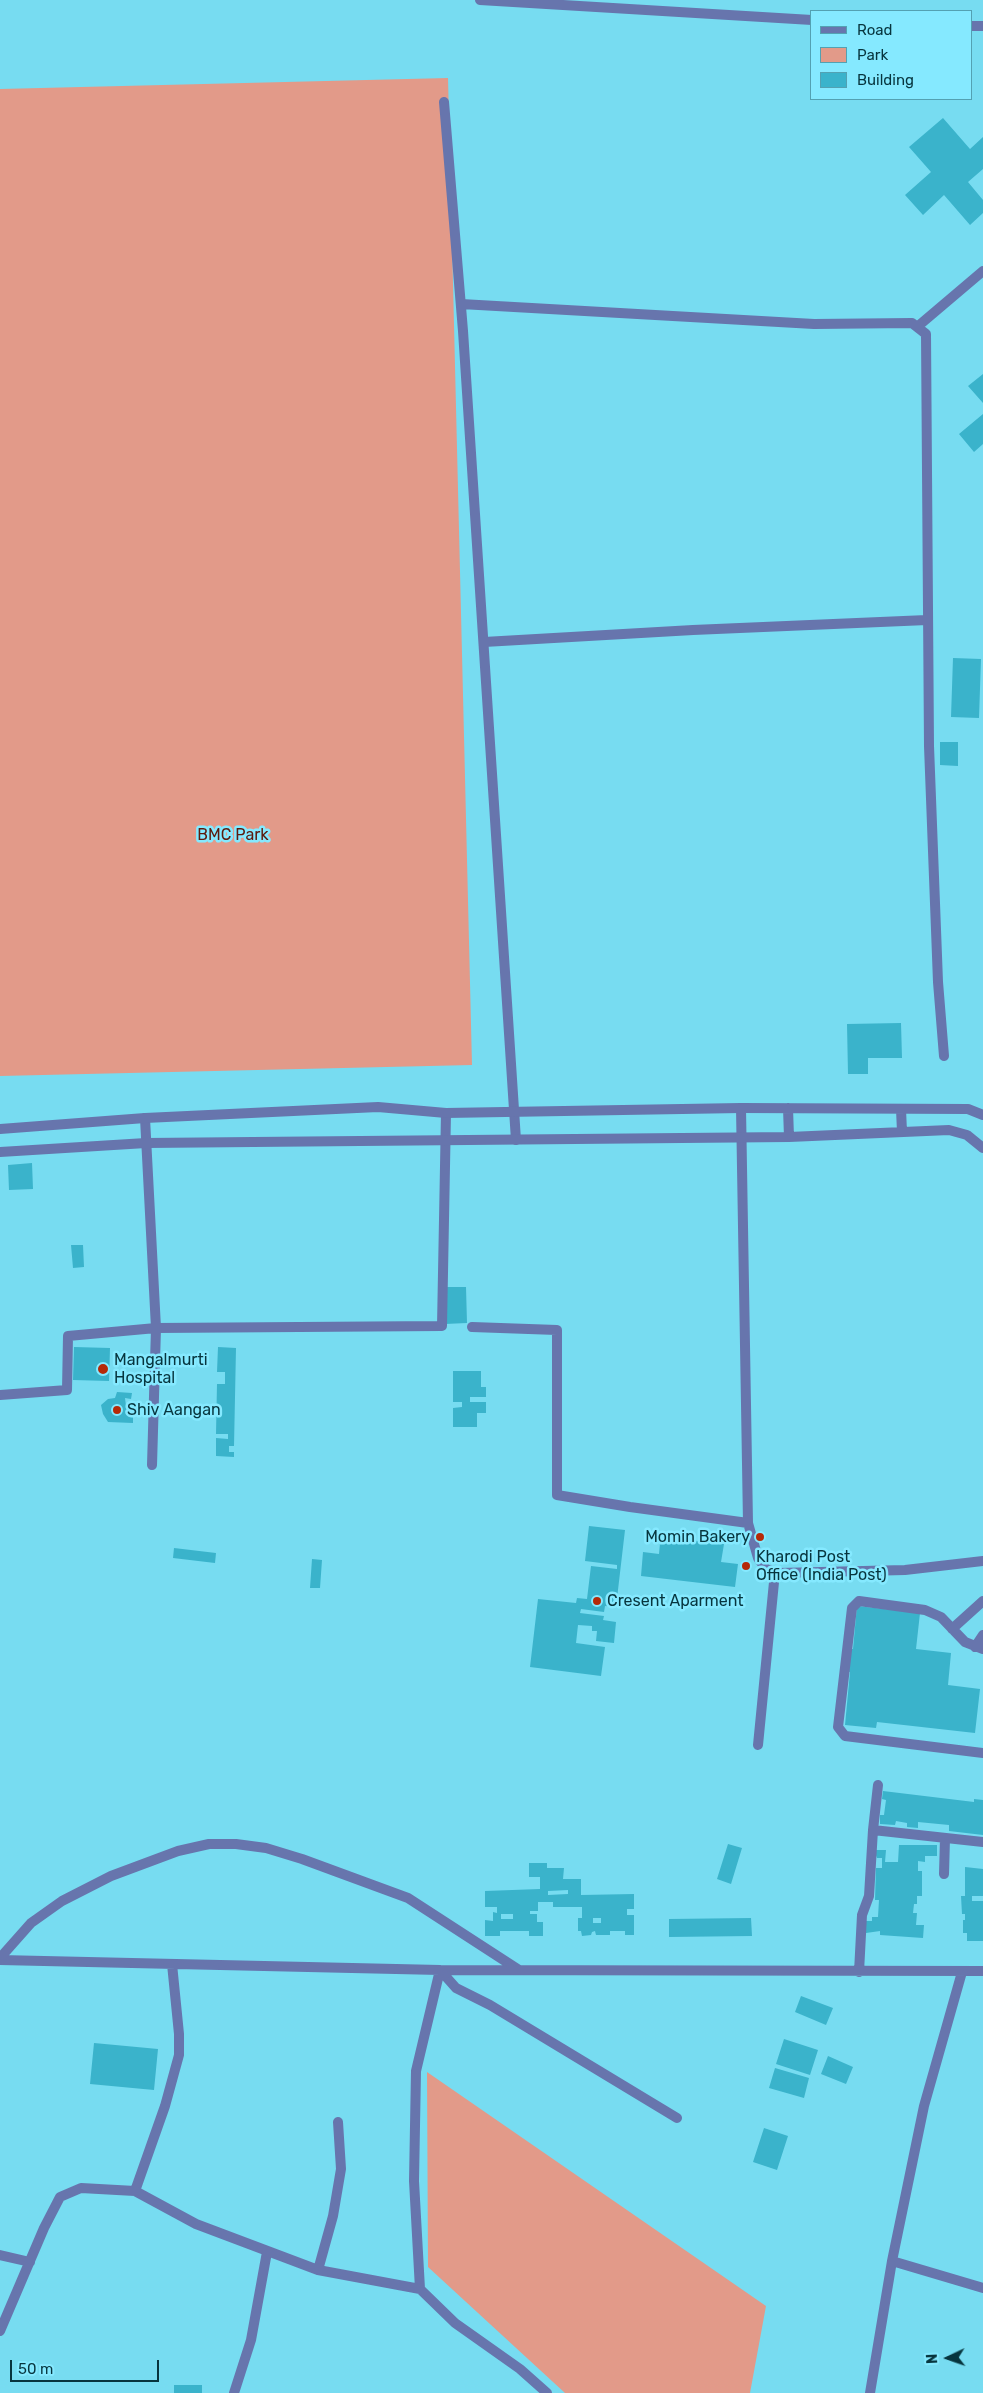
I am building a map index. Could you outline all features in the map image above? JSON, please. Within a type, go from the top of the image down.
[{"type":"street","points":[[480,0],[810,20]]},
{"type":"street","points":[[444,102],[484,642],[516,1140]]},
{"type":"street","points":[[917,327],[983,271]]},
{"type":"street","points":[[460,304],[814,324],[912,323],[926,334],[927,620],[930,766],[938,982],[944,1056]]},
{"type":"street","points":[[484,642],[683,630],[927,620]]},
{"type":"street","points":[[0,1129],[145,1118],[378,1106],[446,1113],[788,1108],[968,1109],[983,1115]]},
{"type":"street","points":[[741,1108],[740,1136],[747,1364],[748,1523],[758,1558],[766,1569],[775,1572],[905,1570],[983,1561]]},
{"type":"street","points":[[788,1108],[789,1137]]},
{"type":"street","points":[[901,1109],[902,1132]]},
{"type":"street","points":[[0,1395],[68,1390],[68,1336],[156,1328],[442,1326],[444,1139],[446,1113]]},
{"type":"street","points":[[145,1118],[156,1328],[152,1465]]},
{"type":"street","points":[[0,1152],[146,1143],[789,1137],[949,1130],[967,1135],[983,1148]]},
{"type":"street","points":[[472,1327],[557,1330],[558,1495],[748,1523]]},
{"type":"street","points":[[758,1745],[775,1572]]},
{"type":"street","points":[[983,1635],[979,1648],[965,1642],[942,1617],[925,1610],[859,1601],[852,1608],[838,1727],[845,1736],[983,1754]]},
{"type":"street","points":[[952,1629],[983,1601]]},
{"type":"street","points":[[859,1972],[862,1915],[869,1896],[878,1785]]},
{"type":"street","points":[[873,1830],[983,1842]]},
{"type":"street","points":[[944,1874],[946,1838]]},
{"type":"street","points":[[0,1959],[31,1923],[62,1901],[111,1876],[178,1851],[209,1844],[236,1844],[266,1848],[302,1859],[408,1898],[519,1970]]},
{"type":"street","points":[[0,1959],[440,1970],[983,1971]]},
{"type":"street","points":[[135,2192],[165,2106],[179,2055],[179,2034],[172,1964]]},
{"type":"street","points":[[440,1970],[456,1988],[498,2010],[677,2118]]},
{"type":"street","points":[[420,2289],[414,2181],[416,2071],[440,1970]]},
{"type":"street","points":[[870,2393],[892,2261],[924,2106],[962,1972]]},
{"type":"street","points":[[318,2270],[334,2216],[341,2169],[338,2122]]},
{"type":"street","points":[[0,2331],[60,2197],[81,2188],[135,2192],[196,2224],[266,2252],[318,2270],[420,2289],[455,2323],[520,2368],[547,2393]]},
{"type":"street","points":[[234,2393],[251,2340],[266,2252]]},
{"type":"street","points":[[0,2255],[30,2262]]},
{"type":"street","points":[[892,2261],[983,2288]]},
{"type":"green space","name":"BMC Park","points":[[448,78],[472,1065],[0,1076],[0,89]]},
{"type":"green space","points":[[427,2072],[766,2306],[750,2393],[565,2393],[428,2267]]},
{"type":"building","points":[[943,118],[970,149],[983,137],[983,169],[968,182],[983,200],[983,213],[970,225],[944,195],[923,215],[905,195],[931,172],[909,147]]},
{"type":"building","points":[[983,374],[983,403],[968,386]]},
{"type":"building","points":[[983,414],[983,444],[974,452],[959,434]]},
{"type":"building","points":[[953,658],[981,659],[979,718],[951,717]]},
{"type":"building","points":[[940,742],[958,742],[958,766],[940,765]]},
{"type":"building","points":[[901,1023],[902,1058],[868,1058],[868,1074],[848,1074],[847,1024]]},
{"type":"building","points":[[32,1163],[33,1189],[9,1190],[8,1165]]},
{"type":"building","points":[[71,1245],[83,1245],[84,1267],[73,1268]]},
{"type":"building","points":[[445,1287],[466,1287],[467,1323],[445,1324]]},
{"type":"building","points":[[74,1347],[110,1348],[109,1381],[73,1380]]},
{"type":"building","points":[[218,1347],[236,1348],[234,1446],[229,1446],[229,1452],[234,1452],[234,1457],[216,1456],[216,1438],[228,1439],[228,1434],[216,1434],[217,1384],[225,1384],[225,1372],[217,1372]]},
{"type":"building","points":[[453,1371],[481,1371],[481,1387],[486,1387],[486,1397],[470,1397],[470,1402],[486,1402],[486,1413],[477,1413],[477,1427],[453,1427],[453,1408],[462,1407],[462,1402],[453,1402]]},
{"type":"building","name":"Shiv Aangan","points":[[117,1392],[132,1393],[131,1399],[125,1398],[126,1406],[133,1404],[133,1423],[108,1422],[103,1414],[101,1405],[108,1399],[115,1398]]},
{"type":"building","name":"Cresent Aparment","points":[[589,1526],[625,1530],[616,1607],[605,1606],[604,1612],[581,1609],[580,1613],[604,1616],[603,1620],[616,1622],[614,1643],[596,1641],[597,1631],[592,1631],[592,1626],[578,1625],[576,1643],[605,1647],[601,1676],[530,1667],[538,1599],[576,1603],[577,1598],[587,1599],[591,1566],[617,1569],[617,1565],[585,1561]]},
{"type":"building","points":[[661,1532],[682,1534],[681,1539],[724,1544],[721,1562],[738,1564],[735,1587],[641,1576],[643,1552],[659,1554]]},
{"type":"building","points":[[174,1548],[216,1553],[215,1563],[173,1558]]},
{"type":"building","points":[[312,1559],[322,1560],[320,1588],[310,1588]]},
{"type":"building","points":[[857,1606],[920,1613],[916,1649],[951,1653],[948,1685],[980,1689],[975,1733],[877,1722],[876,1728],[845,1725],[850,1672],[846,1671],[848,1649],[853,1649]]},
{"type":"building","points":[[883,1791],[974,1802],[974,1799],[983,1800],[983,1835],[949,1831],[949,1825],[918,1822],[918,1828],[907,1827],[907,1823],[896,1821],[895,1825],[880,1824],[880,1815],[884,1815],[886,1800],[882,1799]]},
{"type":"building","points":[[728,1844],[742,1848],[731,1884],[717,1879]]},
{"type":"building","points":[[899,1845],[937,1845],[937,1856],[925,1856],[925,1862],[918,1861],[918,1871],[922,1871],[922,1896],[917,1896],[917,1904],[914,1904],[913,1913],[917,1913],[916,1925],[924,1925],[923,1938],[880,1935],[880,1931],[866,1933],[866,1921],[872,1921],[872,1917],[878,1917],[879,1900],[875,1900],[876,1868],[882,1868],[882,1858],[877,1858],[874,1850],[886,1850],[885,1862],[898,1862]]},
{"type":"building","points":[[529,1863],[547,1863],[547,1868],[564,1868],[563,1879],[581,1879],[581,1895],[634,1894],[634,1909],[627,1909],[627,1915],[634,1915],[634,1935],[625,1935],[625,1931],[610,1931],[610,1935],[596,1935],[595,1931],[591,1935],[582,1936],[581,1931],[578,1931],[578,1918],[582,1918],[582,1907],[553,1907],[553,1902],[538,1902],[538,1911],[530,1911],[530,1914],[537,1914],[537,1922],[543,1922],[543,1936],[529,1936],[529,1931],[500,1931],[500,1936],[485,1936],[485,1920],[493,1921],[493,1912],[497,1913],[497,1907],[485,1907],[485,1891],[540,1889],[540,1877],[529,1877]],"holes":[[[568,1890],[568,1894],[548,1895],[548,1891]],[[501,1914],[513,1914],[513,1919],[501,1919]],[[593,1918],[601,1918],[601,1923],[593,1923]]]},
{"type":"building","points":[[965,1867],[983,1869],[983,1896],[972,1896],[972,1901],[983,1901],[983,1941],[967,1941],[967,1933],[963,1933],[965,1914],[962,1914],[961,1896],[965,1896]]},
{"type":"building","points":[[751,1918],[752,1936],[669,1937],[669,1919]]},
{"type":"building","points":[[801,1996],[833,2008],[826,2025],[795,2012]]},
{"type":"building","points":[[784,2039],[818,2050],[810,2075],[776,2064]]},
{"type":"building","points":[[94,2043],[158,2049],[154,2090],[90,2084]]},
{"type":"building","points":[[828,2056],[853,2067],[846,2084],[821,2074]]},
{"type":"building","points":[[775,2068],[809,2078],[804,2098],[769,2088]]},
{"type":"building","points":[[764,2128],[788,2136],[777,2170],[753,2162]]},
{"type":"building","points":[[174,2385],[202,2385],[202,2393],[174,2393]]},
{"type":"place","name":"Mangalmurti Hospital","points":[[103,1369]]},
{"type":"place","name":"Shiv Aangan","points":[[117,1410]]},
{"type":"place","name":"Momin Bakery","points":[[760,1537]]},
{"type":"place","name":"Kharodi Post Office (India Post)","points":[[746,1566]]},
{"type":"place","name":"Cresent Aparment","points":[[597,1601]]}]
